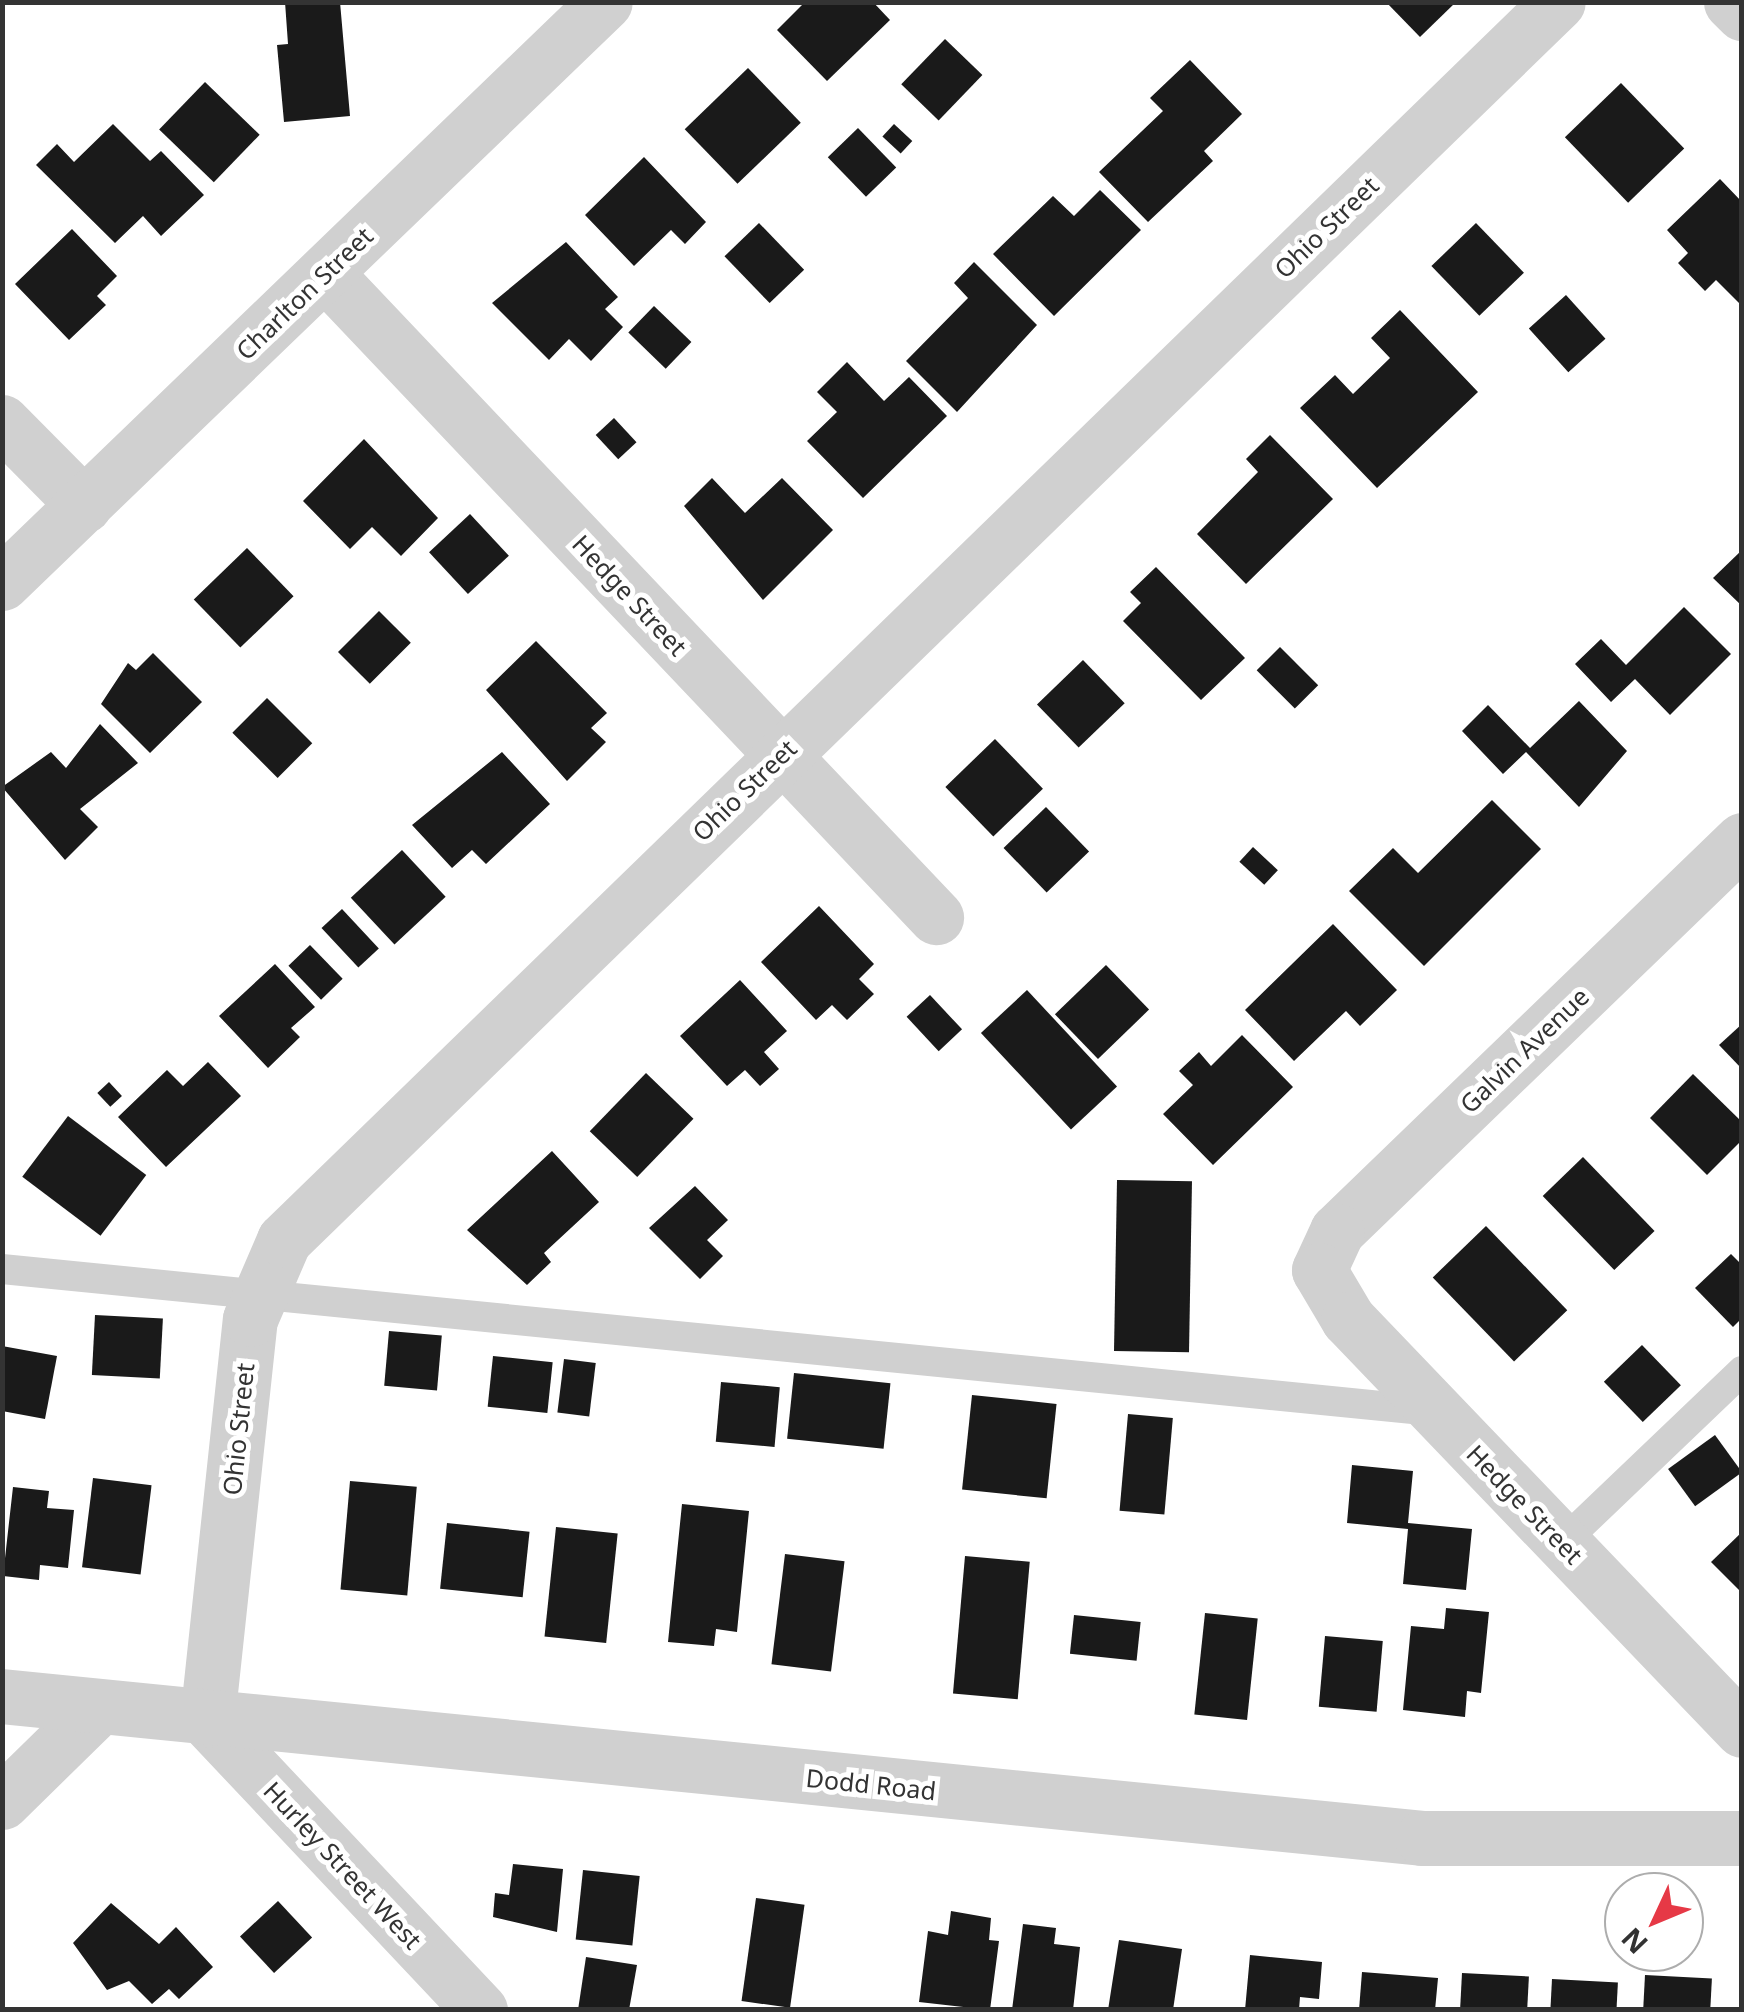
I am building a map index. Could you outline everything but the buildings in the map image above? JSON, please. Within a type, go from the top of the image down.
[{"type":"street","name":"Ohio Street","points":[[207,1720],[250,1319],[284,1240],[343,1178],[1558,2]]},
{"type":"street","points":[[1731,2],[1742,14]]},
{"type":"street","name":"Charlton Street","points":[[2,583],[325,273],[592,6]]},
{"type":"street","name":"Hedge Street","points":[[325,273],[936,916]]},
{"type":"street","points":[[2,422],[84,505]]},
{"type":"street","name":"Galvin Avenue","points":[[1319,1270],[1337,1231],[1742,840]]},
{"type":"street","name":"Hedge Street","points":[[1319,1270],[1348,1318],[1742,1730]]},
{"type":"street","name":"Dodd Road","points":[[2,1696],[207,1720],[1422,1838],[1742,1838]]},
{"type":"street","points":[[2,1802],[99,1707]]},
{"type":"street","name":"Hurley Street West","points":[[207,1720],[480,2010]]},
{"type":"lane","points":[[2,1268],[1436,1411]]},
{"type":"lane","points":[[1562,1543],[1742,1370]]}]
